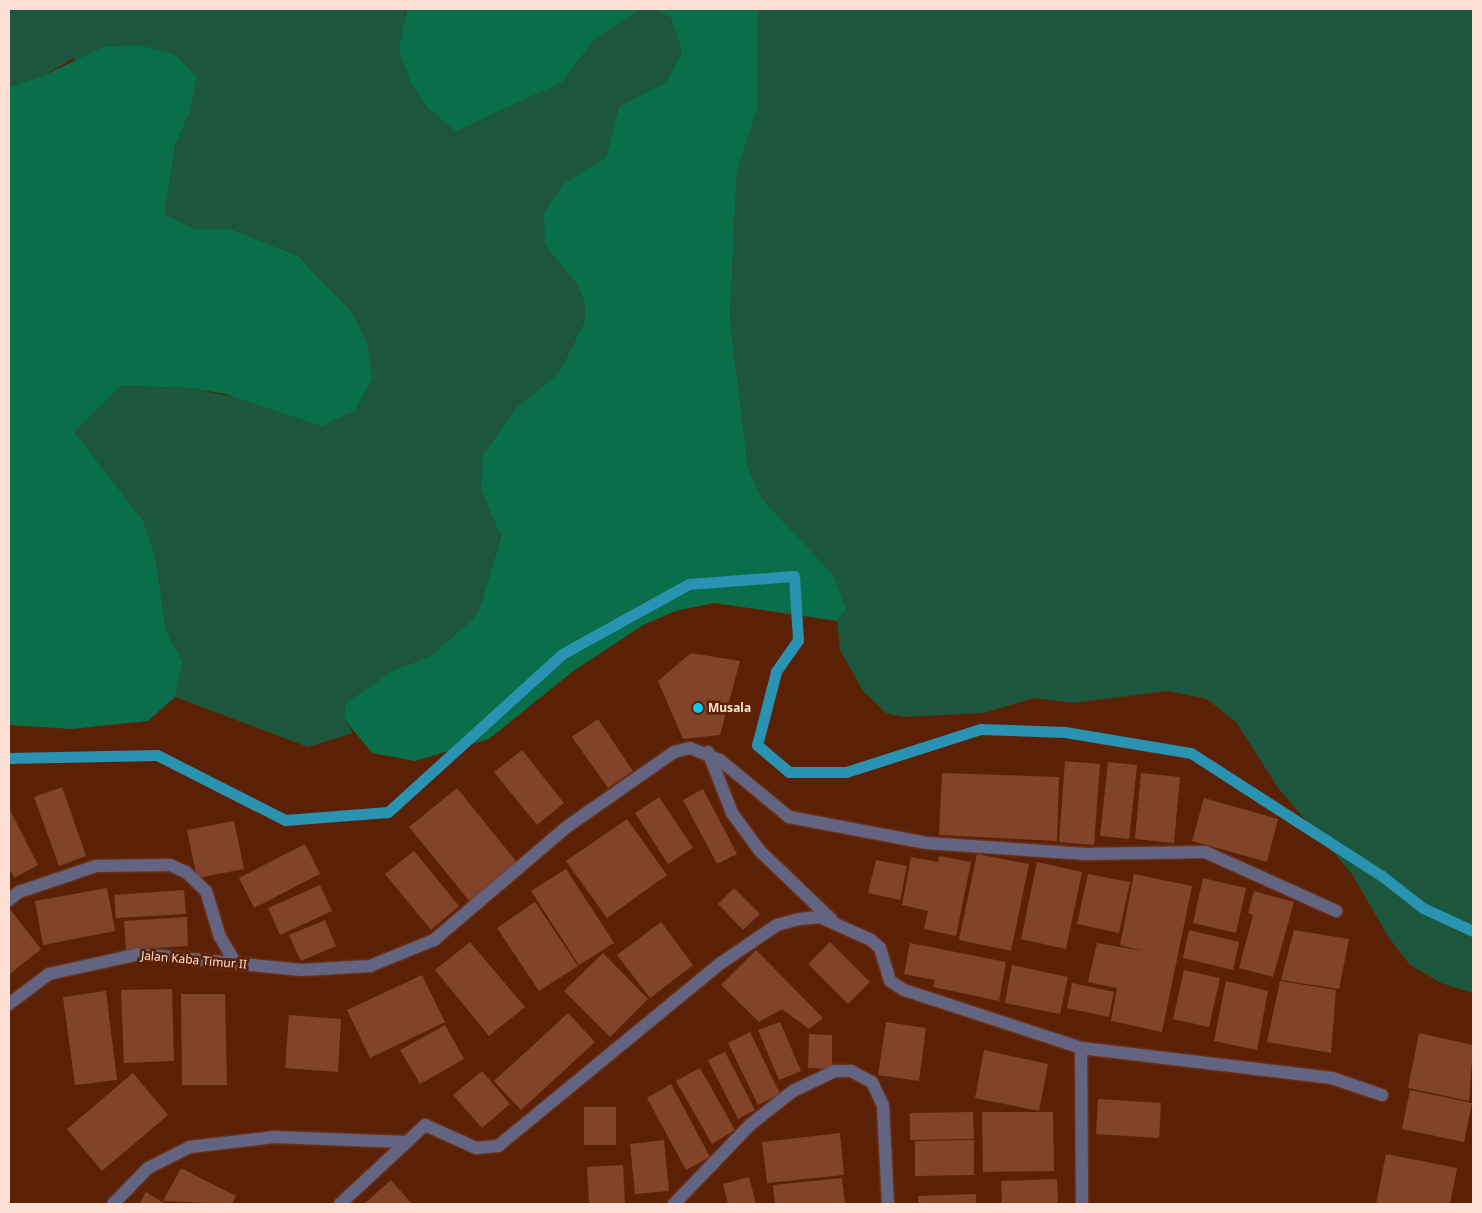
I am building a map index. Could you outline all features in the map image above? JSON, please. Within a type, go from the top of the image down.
[{"type":"street","name":"Jalan Kaba Timur II","points":[[9,1004],[49,974],[139,954],[302,970],[370,966],[434,940],[568,826],[674,752],[690,748],[708,752]]},
{"type":"street","points":[[708,752],[789,817],[927,842],[1086,854],[1205,852],[1336,912]]},
{"type":"street","points":[[708,752],[732,813],[760,850],[836,923]]},
{"type":"street","points":[[9,900],[19,892],[96,866],[170,865],[186,872],[206,891],[220,937],[236,964]]},
{"type":"street","points":[[340,1204],[405,1142],[429,1124],[476,1148],[498,1146],[721,962],[769,930],[800,918],[820,917],[871,940],[880,948],[890,981],[904,990],[1081,1048],[1332,1078],[1382,1095]]},
{"type":"street","points":[[1081,1048],[1082,1204]]},
{"type":"street","points":[[674,1204],[751,1124],[793,1091],[836,1071],[851,1071],[872,1082],[883,1106],[888,1204]]},
{"type":"street","points":[[112,1204],[148,1168],[190,1147],[274,1137],[405,1142]]},
{"type":"green space","points":[[9,9],[407,9],[404,14],[562,82],[594,40],[638,11],[656,10],[671,18],[682,52],[666,82],[619,106],[606,157],[563,184],[545,245],[578,286],[585,304],[584,323],[559,373],[517,407],[481,490],[501,535],[481,604],[473,619],[429,657],[396,669],[344,719],[353,733],[308,747],[175,697],[183,663],[166,631],[156,560],[144,522],[73,432],[121,386],[189,388],[259,402],[351,311],[298,256],[231,229],[194,229],[165,214],[175,146],[190,111],[72,59],[43,76],[9,87]]},
{"type":"green space","points":[[407,9],[758,9],[758,107],[737,171],[730,318],[748,468],[762,499],[833,575],[846,609],[837,621],[714,603],[676,611],[645,624],[572,672],[489,739],[415,761],[372,753],[344,719],[346,703],[396,669],[429,657],[473,619],[481,604],[501,536],[481,490],[483,455],[517,407],[559,373],[584,323],[585,304],[578,286],[545,245],[544,213],[563,184],[606,157],[619,106],[666,82],[682,52],[671,18],[656,10],[638,11],[594,40],[562,82],[456,131],[428,108],[410,80],[399,49]]},
{"type":"green space","points":[[758,9],[1473,9],[1473,993],[1441,983],[1410,965],[1389,938],[1352,874],[1278,788],[1236,722],[1207,699],[1168,691],[1072,703],[1034,698],[984,713],[904,717],[886,713],[863,691],[840,650],[837,621],[846,609],[833,576],[762,499],[748,468],[730,318],[737,171],[758,107]]},
{"type":"green space","points":[[139,45],[174,54],[197,77],[190,111],[175,146],[165,214],[194,229],[231,229],[298,256],[351,311],[367,343],[372,379],[355,410],[322,426],[225,394],[189,388],[121,386],[74,432],[144,522],[156,560],[166,631],[183,663],[175,697],[148,721],[72,729],[9,725],[9,87],[43,76],[103,47]]},
{"type":"building","name":"Musala","points":[[691,653],[740,661],[720,735],[683,739],[658,681]]},
{"type":"building","points":[[598,719],[633,771],[608,788],[572,737]]},
{"type":"building","points":[[522,750],[564,803],[537,825],[494,772]]},
{"type":"building","points":[[1065,761],[1100,764],[1094,845],[1059,842]]},
{"type":"building","points":[[1108,762],[1137,765],[1129,839],[1100,836]]},
{"type":"building","points":[[942,773],[1059,777],[1057,841],[939,835]]},
{"type":"building","points":[[1141,773],[1180,777],[1174,843],[1135,839]]},
{"type":"building","points":[[62,787],[86,856],[59,866],[34,797]]},
{"type":"building","points":[[457,788],[519,865],[471,903],[409,827]]},
{"type":"building","points":[[703,789],[737,854],[717,864],[683,800]]},
{"type":"building","points":[[659,797],[693,848],[668,864],[635,813]]},
{"type":"building","points":[[1204,798],[1278,819],[1267,862],[1192,841]]},
{"type":"building","points":[[9,808],[38,865],[14,878],[9,868]]},
{"type":"building","points":[[627,819],[667,875],[607,918],[566,861]]},
{"type":"building","points":[[234,821],[244,869],[197,878],[187,830]]},
{"type":"building","points":[[305,844],[320,874],[254,908],[239,878]]},
{"type":"building","points":[[414,851],[459,906],[431,930],[385,874]]},
{"type":"building","points":[[977,854],[1029,864],[1011,951],[959,940]]},
{"type":"building","points":[[939,856],[971,862],[956,936],[924,929],[928,911],[902,905],[911,857],[938,862]]},
{"type":"building","points":[[876,860],[907,866],[900,900],[868,893]]},
{"type":"building","points":[[1037,862],[1082,872],[1066,949],[1021,939]]},
{"type":"building","points":[[566,869],[614,943],[579,965],[531,891]]},
{"type":"building","points":[[1088,874],[1130,882],[1119,933],[1077,924]]},
{"type":"building","points":[[1134,874],[1192,886],[1162,1032],[1111,1021],[1117,988],[1088,982],[1097,943],[1143,951],[1120,945]]},
{"type":"building","points":[[1203,878],[1246,888],[1236,933],[1193,923]]},
{"type":"building","points":[[320,885],[332,911],[280,935],[268,908]]},
{"type":"building","points":[[107,888],[115,931],[43,945],[35,901]]},
{"type":"building","points":[[734,888],[760,914],[743,930],[718,904]]},
{"type":"building","points":[[184,890],[186,914],[116,918],[114,895]]},
{"type":"building","points":[[1254,891],[1294,902],[1273,977],[1239,968],[1253,915],[1248,913]]},
{"type":"building","points":[[535,902],[578,966],[539,991],[497,928]]},
{"type":"building","points":[[9,908],[41,949],[10,974],[9,973]]},
{"type":"building","points":[[187,917],[188,946],[126,950],[124,921]]},
{"type":"building","points":[[325,920],[336,946],[301,961],[289,935]]},
{"type":"building","points":[[661,922],[693,965],[650,998],[617,955]]},
{"type":"building","points":[[1189,930],[1239,942],[1233,970],[1183,958]]},
{"type":"building","points":[[1294,930],[1349,939],[1339,989],[1281,980]]},
{"type":"building","points":[[470,942],[525,1007],[489,1036],[435,970]]},
{"type":"building","points":[[830,942],[870,982],[848,1004],[808,964]]},
{"type":"building","points":[[910,943],[1006,962],[999,1001],[933,987],[935,980],[904,974]]},
{"type":"building","points":[[756,950],[823,1018],[809,1029],[782,1009],[759,1022],[721,985]]},
{"type":"building","points":[[603,953],[648,999],[610,1037],[564,991]]},
{"type":"building","points":[[1012,965],[1068,977],[1060,1014],[1005,1003]]},
{"type":"building","points":[[1184,970],[1220,978],[1209,1027],[1173,1019]]},
{"type":"building","points":[[422,975],[445,1022],[370,1058],[347,1010]]},
{"type":"building","points":[[1226,981],[1268,991],[1257,1050],[1214,1041]]},
{"type":"building","points":[[1280,981],[1336,990],[1331,1053],[1267,1042]]},
{"type":"building","points":[[1072,983],[1114,992],[1109,1017],[1067,1008]]},
{"type":"building","points":[[172,989],[174,1061],[124,1063],[121,990]]},
{"type":"building","points":[[106,991],[117,1080],[75,1085],[63,997]]},
{"type":"building","points":[[181,994],[225,994],[227,1085],[182,1085]]},
{"type":"building","points":[[568,1013],[595,1042],[521,1110],[494,1081]]},
{"type":"building","points":[[289,1015],[341,1019],[338,1072],[285,1068]]},
{"type":"building","points":[[780,1022],[801,1071],[779,1080],[758,1030]]},
{"type":"building","points":[[886,1022],[926,1028],[919,1081],[878,1075]]},
{"type":"building","points":[[445,1025],[464,1059],[420,1084],[400,1050]]},
{"type":"building","points":[[750,1032],[780,1094],[758,1105],[728,1043]]},
{"type":"building","points":[[1419,1033],[1473,1045],[1469,1101],[1408,1088]]},
{"type":"building","points":[[809,1034],[832,1035],[832,1069],[808,1068]]},
{"type":"building","points":[[984,1050],[1048,1064],[1039,1111],[975,1098]]},
{"type":"building","points":[[725,1052],[755,1110],[738,1119],[708,1060]]},
{"type":"building","points":[[700,1068],[735,1130],[712,1144],[676,1081]]},
{"type":"building","points":[[482,1071],[510,1104],[482,1128],[453,1095]]},
{"type":"building","points":[[133,1073],[168,1115],[102,1171],[67,1129]]},
{"type":"building","points":[[671,1084],[710,1157],[686,1170],[647,1098]]},
{"type":"building","points":[[1410,1090],[1472,1103],[1464,1142],[1402,1129]]},
{"type":"building","points":[[1098,1099],[1161,1103],[1159,1138],[1096,1134]]},
{"type":"building","points":[[584,1107],[616,1107],[616,1145],[584,1145]]},
{"type":"building","points":[[973,1112],[974,1139],[910,1140],[910,1113]]},
{"type":"building","points":[[982,1112],[1053,1112],[1054,1171],[983,1172]]},
{"type":"building","points":[[840,1133],[844,1175],[767,1183],[762,1142]]},
{"type":"building","points":[[664,1140],[669,1191],[635,1194],[630,1144]]},
{"type":"building","points":[[974,1140],[974,1175],[915,1176],[915,1141]]},
{"type":"building","points":[[1386,1154],[1457,1168],[1450,1204],[1376,1204]]},
{"type":"building","points":[[623,1165],[625,1204],[589,1204],[587,1167]]},
{"type":"building","points":[[181,1168],[236,1196],[232,1204],[163,1201]]},
{"type":"building","points":[[749,1177],[756,1204],[728,1204],[723,1184]]},
{"type":"building","points":[[842,1178],[845,1204],[775,1204],[773,1185]]},
{"type":"building","points":[[1057,1179],[1058,1204],[1002,1204],[1001,1181]]},
{"type":"building","points":[[391,1180],[412,1204],[364,1204]]},
{"type":"building","points":[[146,1192],[165,1204],[139,1204]]},
{"type":"building","points":[[976,1194],[976,1204],[918,1204],[918,1196]]},
{"type":"waterway","points":[[9,758],[157,755],[285,820],[388,812],[562,654],[689,584],[794,576],[798,640],[776,672],[757,745],[789,772],[846,772],[981,729],[1065,732],[1191,753],[1382,876],[1423,908],[1473,931]]},
{"type":"place","name":"Musala","points":[[698,708]]}]
